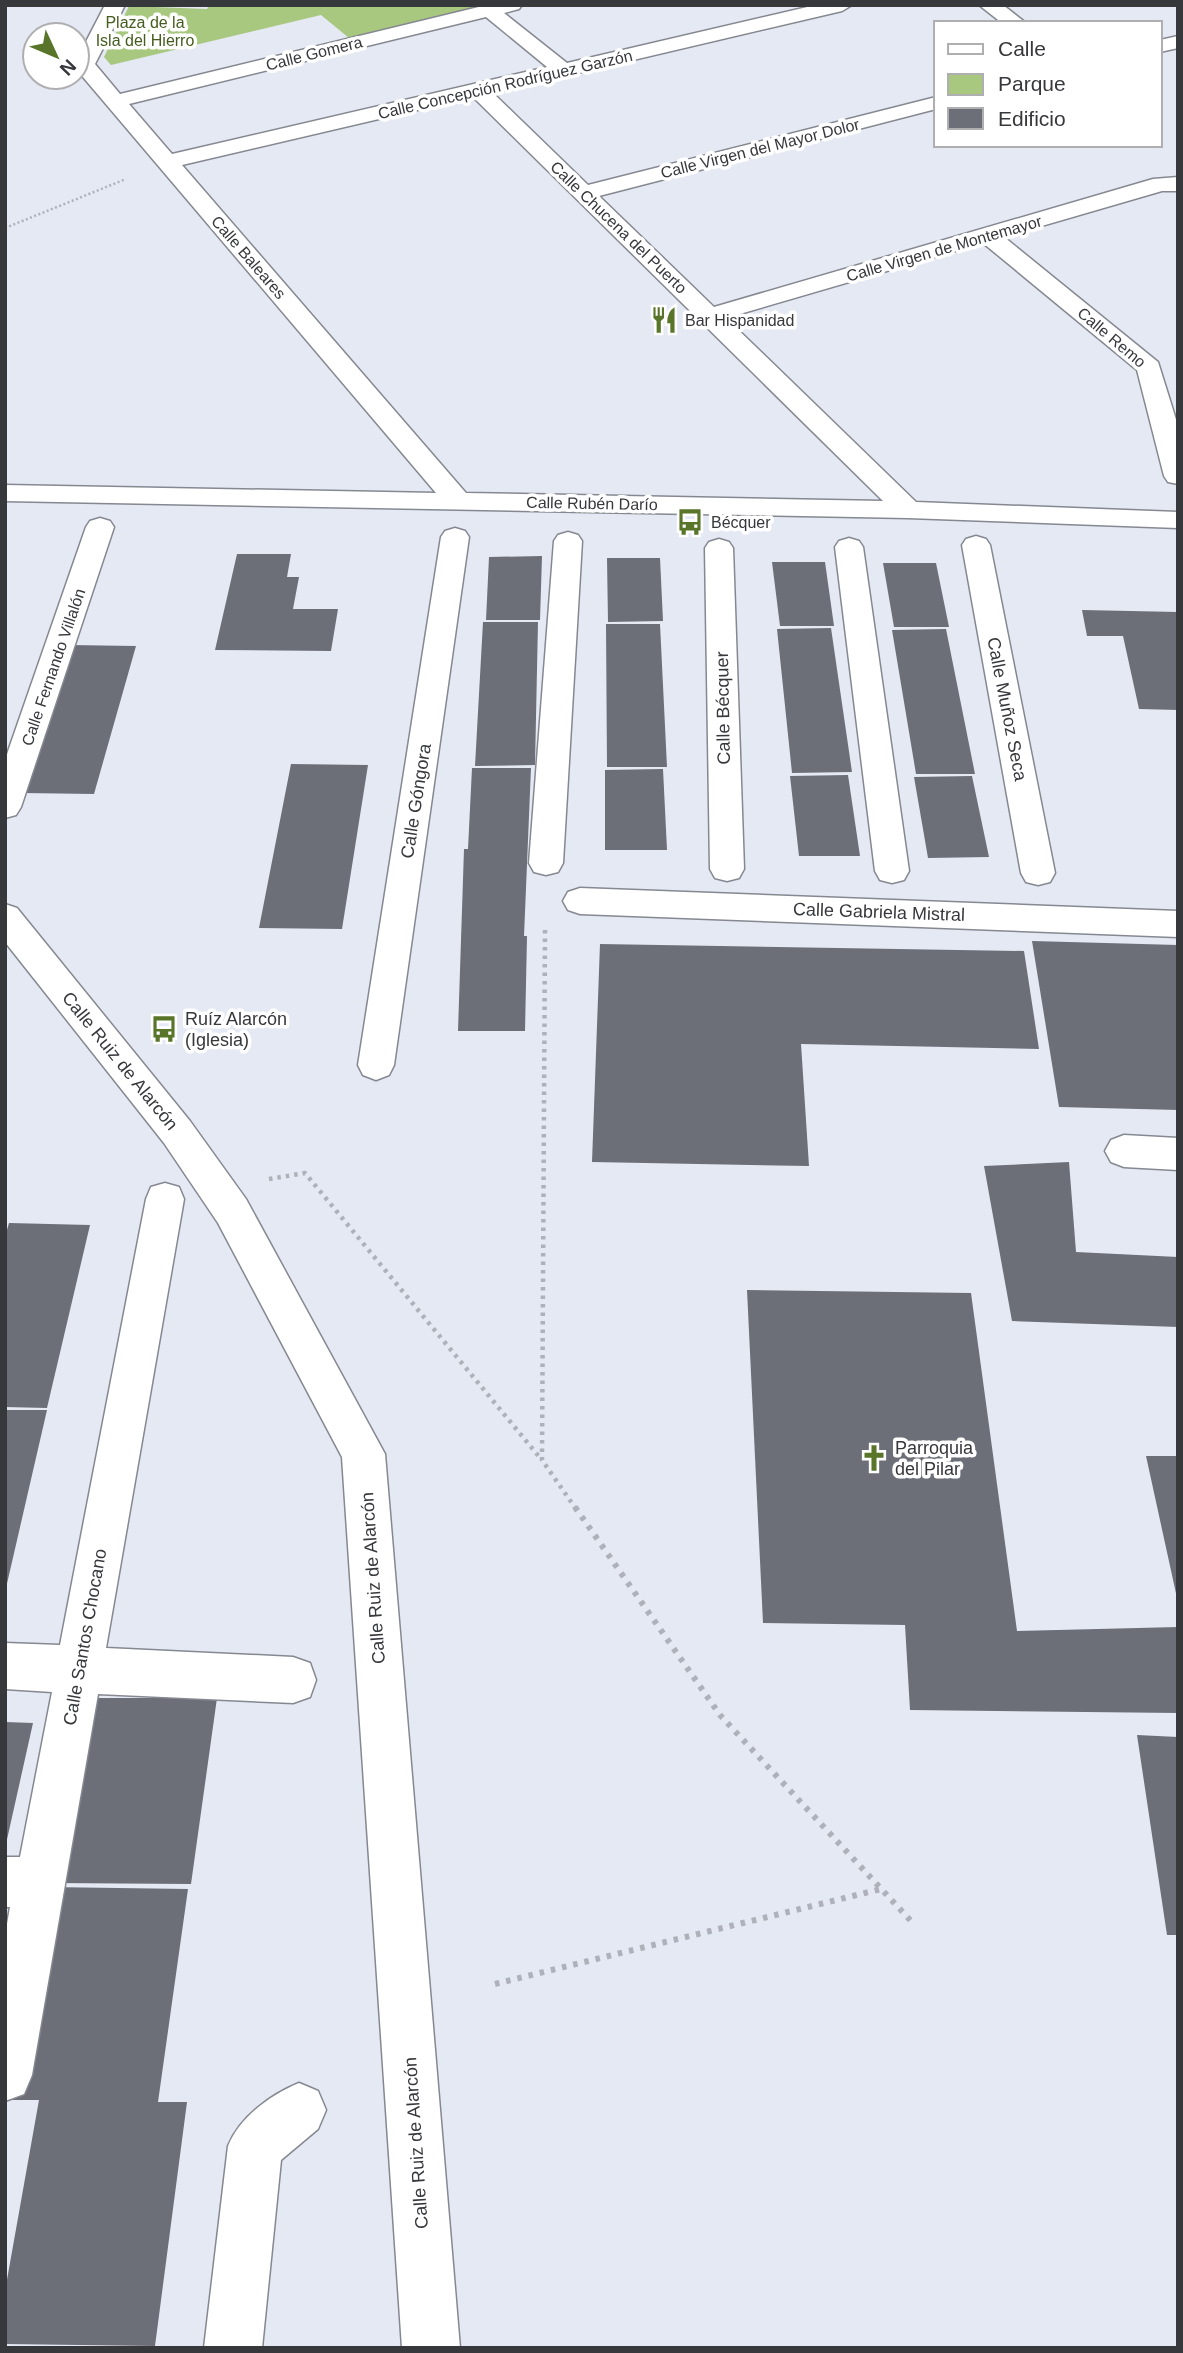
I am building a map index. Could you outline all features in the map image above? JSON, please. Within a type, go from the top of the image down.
[{"type":"street","name":"Calle Baleares","points":[[115,5],[84,65],[457,500]]},
{"type":"street","name":"Calle Gomera","points":[[116,101],[512,5]]},
{"type":"street","name":"Calle Concepción Rodríguez Garzón","points":[[167,162],[842,5]]},
{"type":"street","points":[[989,5],[1013,21]]},
{"type":"street","points":[[490,11],[563,70]]},
{"type":"street","name":"Calle Chucena del Puerto","points":[[479,91],[908,510]]},
{"type":"street","name":"Calle Virgen del Mayor Dolor","points":[[583,193],[934,104]]},
{"type":"street","name":"Calle Virgen de Montemayor","points":[[711,315],[1161,184],[1178,184]]},
{"type":"street","name":"Calle Remo","points":[[988,236],[1149,366],[1178,475]]},
{"type":"street","points":[[1149,366],[1178,368]]},
{"type":"street","name":"Calle Rubén Darío","points":[[9,501],[457,500],[908,510],[1178,520]]},
{"type":"street","name":"Calle Fernando Villalón","points":[[5,807],[100,527]]},
{"type":"street","name":"Calle Góngora","points":[[376,1065],[455,537]]},
{"type":"street","points":[[546,863],[569,541]]},
{"type":"street","name":"Calle Muñoz Seca","points":[[976,545],[1038,873]]},
{"type":"street","points":[[849,547],[891,871]]},
{"type":"street","name":"Calle Bécquer","points":[[719,548],[727,869]]},
{"type":"street","name":"Calle Gabriela Mistral","points":[[580,901],[1178,923]]},
{"type":"street","name":"Calle Ruiz de Alarcón","points":[[11,932],[177,1132],[232,1211],[363,1454],[430,2348]]},
{"type":"street","points":[[1124,1152],[1178,1154]]},
{"type":"street","name":"Calle Santos Chocano","points":[[5,2075],[23,1882],[78,1670],[165,1199]]},
{"type":"street","points":[[5,1666],[293,1680]]},
{"type":"street","points":[[233,2348],[255,2146],[299,2110]]},
{"type":"path","points":[[5,228],[137,174]]},
{"type":"path","points":[[542,1460],[546,863]]},
{"type":"path","points":[[264,1180],[305,1173],[542,1460],[720,1714],[911,1921]]},
{"type":"path","points":[[495,1984],[881,1889]]},
{"type":"green space","name":"Plaza de la Isla del Hierro","points":[[209,5],[485,5],[349,38],[321,15],[111,65],[104,57],[129,6],[207,9]]},
{"type":"building","points":[[237,554],[291,554],[287,577],[299,577],[293,609],[338,609],[331,651],[215,650]]},
{"type":"building","points":[[542,556],[540,620],[486,620],[489,557]]},
{"type":"building","points":[[607,558],[660,558],[663,621],[608,622]]},
{"type":"building","points":[[772,562],[825,562],[834,626],[780,626]]},
{"type":"building","points":[[883,563],[936,563],[949,627],[894,627]]},
{"type":"building","points":[[1082,610],[1178,612],[1178,710],[1139,709],[1123,636],[1087,636]]},
{"type":"building","points":[[483,622],[538,622],[535,765],[475,766]]},
{"type":"building","points":[[606,624],[660,624],[667,767],[607,767]]},
{"type":"building","points":[[831,628],[852,772],[792,773],[777,629]]},
{"type":"building","points":[[946,629],[975,774],[916,774],[892,630]]},
{"type":"building","points":[[69,645],[136,646],[94,794],[22,793]]},
{"type":"building","points":[[291,764],[368,765],[342,929],[259,928]]},
{"type":"building","points":[[472,768],[531,768],[524,936],[527,936],[525,1031],[458,1031],[464,849],[468,849]]},
{"type":"building","points":[[663,769],[667,850],[605,850],[605,770]]},
{"type":"building","points":[[848,775],[860,856],[799,856],[790,776]]},
{"type":"building","points":[[972,776],[989,857],[928,858],[914,777]]},
{"type":"building","points":[[1032,941],[1178,945],[1178,1110],[1059,1107]]},
{"type":"building","points":[[600,944],[1024,951],[1039,1049],[801,1044],[809,1166],[592,1162]]},
{"type":"building","points":[[1069,1162],[1076,1252],[1178,1257],[1178,1327],[1012,1321],[984,1166]]},
{"type":"building","points":[[9,1223],[90,1225],[47,1408],[5,1407],[5,1237]]},
{"type":"building","name":"Parroquia del Pilar","points":[[747,1290],[971,1293],[1017,1631],[1178,1627],[1178,1713],[910,1710],[905,1625],[763,1623]]},
{"type":"building","points":[[5,1410],[47,1410],[6,1588],[5,1588]]},
{"type":"building","points":[[1146,1456],[1178,1456],[1178,1598],[1177,1598]]},
{"type":"building","points":[[86,1698],[217,1698],[191,1884],[52,1883]]},
{"type":"building","points":[[5,1722],[33,1723],[6,1844],[5,1844]]},
{"type":"building","points":[[1137,1735],[1178,1737],[1178,1935],[1167,1935]]},
{"type":"building","points":[[48,1887],[188,1889],[158,2102],[187,2102],[155,2346],[5,2344],[5,2291],[39,2100],[9,2100]]},
{"type":"place","name":"Bar Hispanidad","points":[[664,320]]},
{"type":"place","name":"Bécquer","points":[[690,522]]},
{"type":"place","name":"Ruíz Alarcón (Iglesia)","points":[[164,1029]]},
{"type":"place","name":"Parroquia del Pilar","points":[[874,1458]]}]
